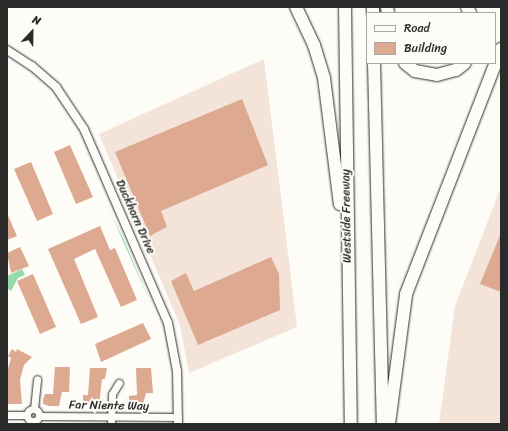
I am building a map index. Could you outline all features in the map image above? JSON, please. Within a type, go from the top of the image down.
[{"type":"highway","points":[[296,7],[314,45],[327,93],[347,273]]},
{"type":"highway","name":"Westside Freeway","points":[[345,7],[347,273],[351,424]]},
{"type":"highway","points":[[496,63],[501,50]]},
{"type":"highway","points":[[374,64],[383,424]]},
{"type":"highway","points":[[407,64],[427,75],[441,75],[463,64]]},
{"type":"highway","points":[[389,424],[406,294],[496,64]]},
{"type":"street","name":"Duckhorn Drive","points":[[7,50],[32,66],[56,88],[84,129],[168,323],[175,353],[178,420]]},
{"type":"street","points":[[7,415],[27,415],[34,409],[37,379]]},
{"type":"street","points":[[111,421],[112,394],[119,383]]},
{"type":"street","points":[[27,415],[33,423],[40,416],[34,409]]},
{"type":"street","name":"Far Niente Way","points":[[40,416],[111,421],[178,420]]},
{"type":"shaded area","points":[[264,59],[297,327],[189,373],[180,325],[99,134]]},
{"type":"shaded area","points":[[501,187],[501,424],[439,424],[455,306]]},
{"type":"green space","points":[[112,216],[124,240],[150,302]]},
{"type":"green space","points":[[22,269],[25,275],[18,278],[11,291],[7,288],[7,276]]},
{"type":"building","points":[[242,99],[268,165],[161,211],[167,227],[150,236],[115,152]]},
{"type":"building","points":[[70,145],[93,197],[76,204],[54,152]]},
{"type":"building","points":[[31,162],[53,214],[37,221],[14,169]]},
{"type":"building","points":[[7,213],[17,236],[7,240]]},
{"type":"building","points":[[100,226],[110,250],[115,248],[137,300],[121,307],[95,249],[74,259],[98,317],[81,324],[48,249]]},
{"type":"building","points":[[501,233],[501,292],[480,284]]},
{"type":"building","points":[[20,247],[29,266],[11,273],[7,253]]},
{"type":"building","points":[[271,257],[279,274],[280,310],[198,345],[171,281],[186,273],[194,291]]},
{"type":"building","points":[[33,274],[56,327],[40,334],[17,281]]},
{"type":"building","points":[[143,323],[151,339],[101,362],[95,344]]},
{"type":"building","points":[[12,349],[16,352],[17,349],[32,357],[24,365],[20,380],[22,404],[7,404],[7,372],[11,358],[8,356]]},
{"type":"building","points":[[55,367],[70,367],[69,392],[62,392],[59,406],[49,406],[43,404],[43,400],[45,394],[53,394]]},
{"type":"building","points":[[90,368],[107,368],[105,379],[102,379],[99,406],[83,406],[83,395],[88,395]]},
{"type":"building","points":[[136,368],[151,368],[153,393],[146,393],[143,404],[129,405],[129,396],[137,395]]}]
